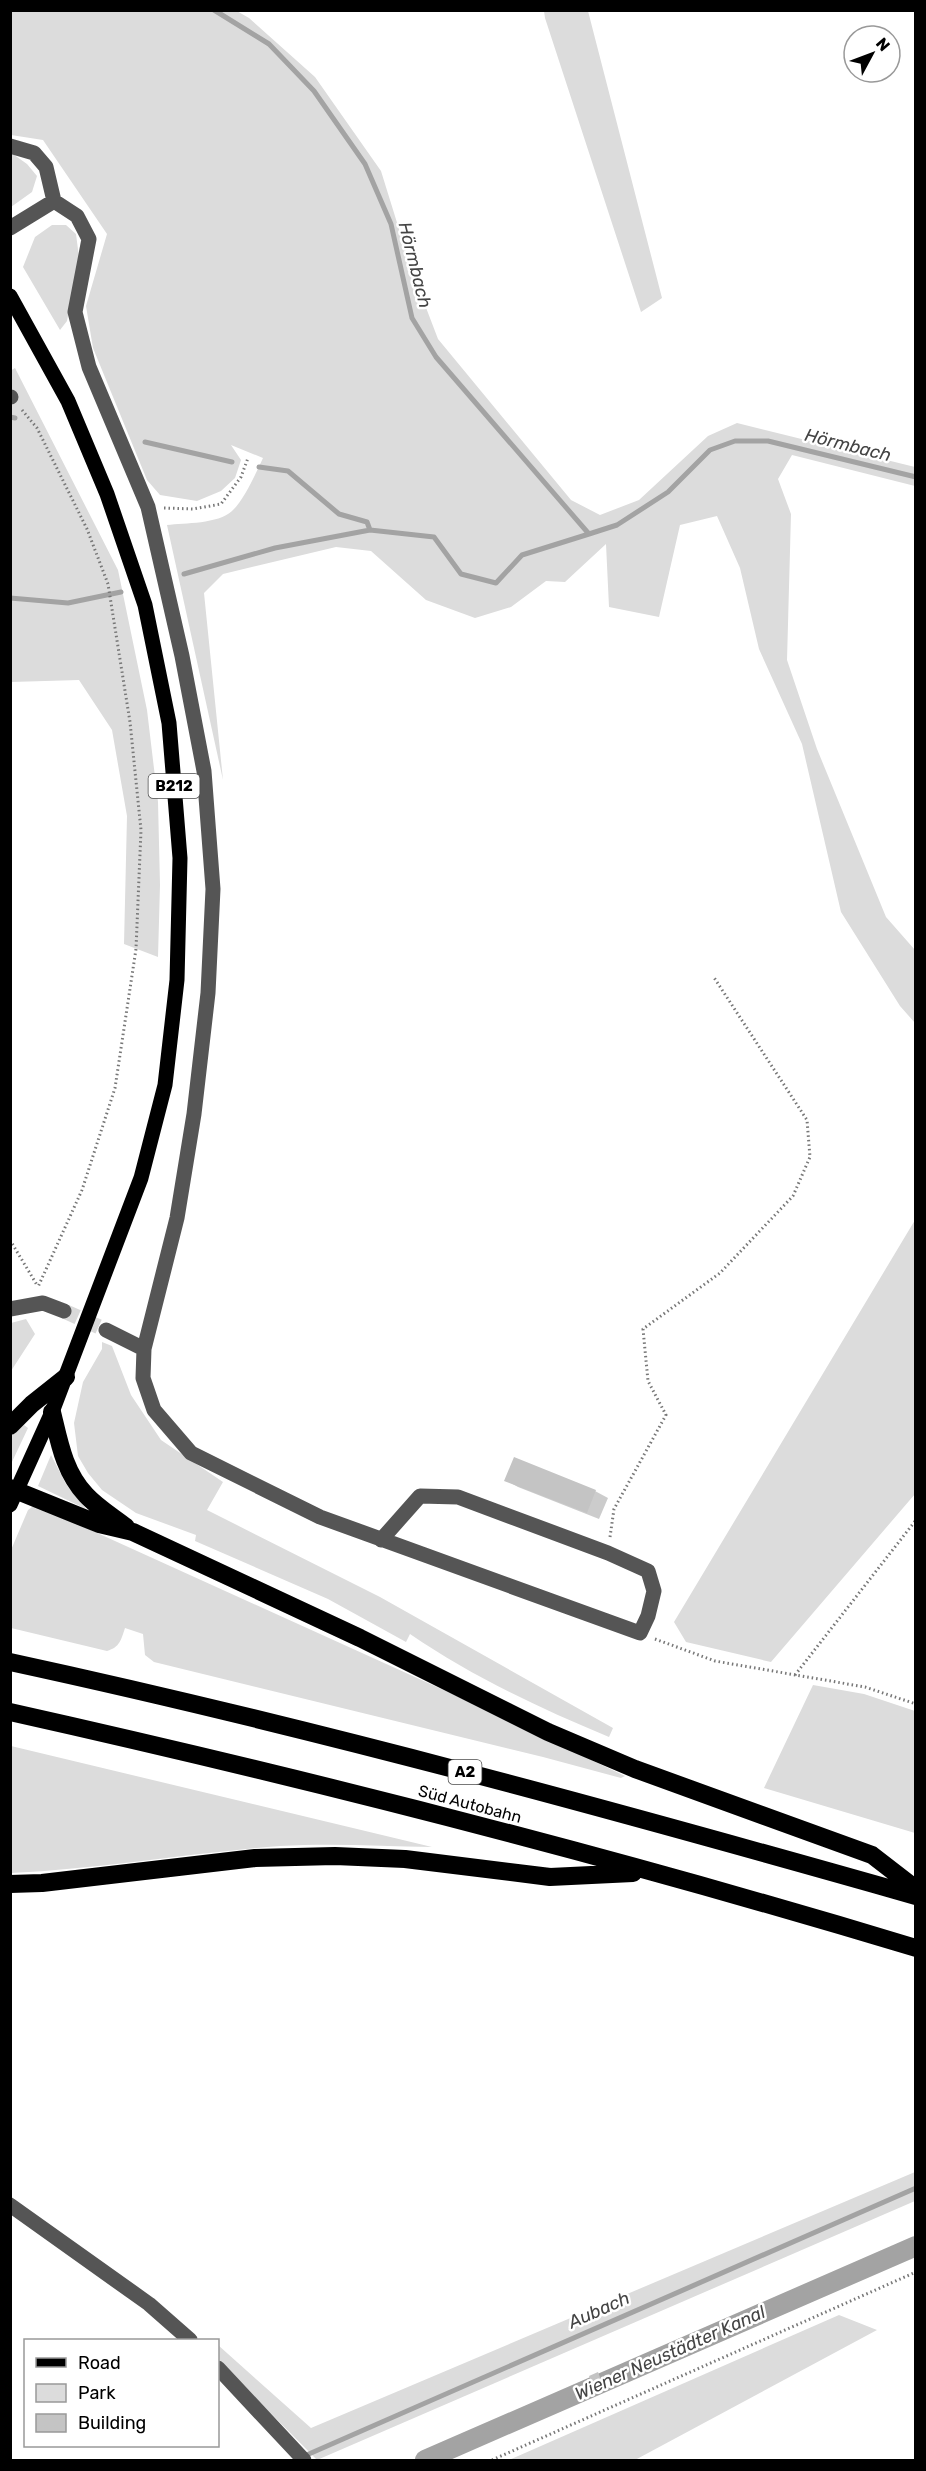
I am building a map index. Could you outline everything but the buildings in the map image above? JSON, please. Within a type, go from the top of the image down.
[{"type":"highway","points":[[10,1426],[32,1404],[66,1377]]},
{"type":"highway","points":[[52,1412],[62,1453],[72,1476],[85,1495],[132,1532]]},
{"type":"highway","points":[[13,1494],[99,1524],[132,1532],[360,1638],[548,1732],[635,1769],[872,1855],[915,1888]]},
{"type":"highway","name":"Süd Autobahn","points":[[10,1662],[387,1752],[648,1820],[915,1896]]},
{"type":"highway","name":"Süd Autobahn","points":[[10,1712],[374,1800],[652,1872],[915,1948]]},
{"type":"highway","points":[[10,1884],[42,1883],[255,1858],[334,1856],[405,1859],[550,1877],[652,1872]]},
{"type":"main road","name":"B212","points":[[10,296],[68,401],[106,494],[145,605],[169,723],[180,858],[177,980],[165,1085],[141,1178],[52,1412],[13,1494]]},
{"type":"street","points":[[10,146],[34,153],[46,167],[54,201],[77,216],[89,239],[75,312],[89,367],[148,507],[182,656],[204,771],[213,889],[208,993],[194,1114],[177,1218],[144,1349],[143,1378],[154,1410],[191,1453],[320,1517],[381,1540],[640,1633],[648,1616],[654,1591],[648,1571],[608,1553],[458,1497],[420,1496],[381,1540]]},
{"type":"street","points":[[10,228],[54,201]]},
{"type":"street","points":[[10,1309],[43,1303],[64,1311]]},
{"type":"street","points":[[106,1330],[144,1349]]},
{"type":"street","points":[[10,2205],[149,2304],[189,2339]]},
{"type":"street","points":[[219,2369],[304,2460]]},
{"type":"path","points":[[17,405],[37,428],[87,528],[108,584],[130,722],[141,830],[136,950],[115,1088],[82,1190],[37,1285]]},
{"type":"path","points":[[148,507],[194,509],[221,504],[242,477],[248,458]]},
{"type":"path","points":[[608,1553],[614,1509],[666,1415],[648,1381],[643,1329],[720,1273],[793,1196],[810,1157],[807,1120],[713,976]]},
{"type":"path","points":[[10,1240],[37,1285],[43,1303]]},
{"type":"path","points":[[795,1675],[915,1520]]},
{"type":"path","points":[[640,1633],[715,1661],[865,1687],[915,1704]]},
{"type":"path","points":[[492,2460],[915,2272]]},
{"type":"green space","points":[[235,10],[249,18],[315,77],[381,171],[412,271],[438,339],[571,500],[600,515],[639,500],[708,436],[737,423],[915,467],[915,486],[792,455],[778,479],[791,514],[787,660],[817,749],[886,917],[915,950],[915,1023],[900,1006],[841,912],[802,744],[759,649],[740,568],[717,516],[680,525],[659,617],[609,607],[606,544],[565,582],[546,581],[511,607],[475,618],[426,600],[371,551],[336,547],[223,574],[204,593],[223,780],[167,525],[201,522],[218,518],[232,511],[241,500],[263,458],[231,445],[241,460],[235,478],[221,491],[197,501],[160,495],[147,480],[93,348],[86,306],[107,234],[43,140],[11,135],[10,11]]},
{"type":"green space","points":[[544,11],[588,11],[662,298],[641,312],[545,18]]},
{"type":"green space","points":[[10,152],[27,164],[37,176],[32,192],[11,207]]},
{"type":"green space","points":[[52,225],[66,225],[76,234],[79,257],[67,321],[60,330],[23,267],[35,237]]},
{"type":"green space","points":[[15,368],[118,570],[147,710],[158,802],[160,885],[158,957],[124,944],[127,816],[112,730],[79,680],[11,682],[10,371]]},
{"type":"green space","points":[[915,1220],[915,1494],[771,1662],[686,1642],[674,1622]]},
{"type":"green space","points":[[26,1319],[35,1334],[11,1371],[11,1323]]},
{"type":"green space","points":[[102,1342],[112,1346],[131,1395],[161,1440],[223,1482],[207,1510],[380,1597],[613,1728],[609,1737],[507,1691],[410,1634],[406,1642],[328,1599],[195,1541],[196,1535],[136,1513],[102,1490],[78,1456],[74,1423],[83,1382],[102,1349]]},
{"type":"green space","points":[[24,1425],[28,1428],[11,1464],[11,1436]]},
{"type":"green space","points":[[51,1455],[66,1484],[86,1509],[38,1486]]},
{"type":"green space","points":[[32,1507],[40,1507],[448,1692],[625,1776],[621,1778],[154,1662],[145,1655],[143,1634],[125,1628],[117,1645],[107,1651],[11,1628],[11,1550],[28,1510]]},
{"type":"green space","points":[[813,1685],[864,1694],[915,1711],[915,1833],[764,1788]]},
{"type":"green space","points":[[11,1746],[432,1847],[280,1846],[11,1873]]},
{"type":"green space","points":[[915,2172],[915,2201],[317,2460],[219,2361],[219,2346],[311,2428]]},
{"type":"green space","points":[[839,2315],[877,2330],[635,2460],[509,2460]]},
{"type":"waterway","name":"Hörmbach","points":[[214,10],[269,44],[314,91],[365,164],[391,224],[412,318],[436,357],[589,534],[617,525],[668,492],[710,450],[735,441],[768,441],[916,477]]},
{"type":"waterway","points":[[10,417],[15,418]]},
{"type":"waterway","points":[[145,442],[232,462]]},
{"type":"waterway","points":[[259,467],[288,471],[339,514],[367,522],[370,530]]},
{"type":"waterway","name":"Hörmbach","points":[[184,574],[275,548],[370,530],[434,537],[461,574],[496,583],[522,555],[589,534]]},
{"type":"waterway","name":"Hörmbach","points":[[10,598],[68,603],[121,592]]},
{"type":"waterway","name":"Aubach","points":[[302,2457],[916,2188]]},
{"type":"waterway","name":"Wiener Neustädter Kanal","points":[[425,2460],[916,2246]]},
{"type":"tunnel","points":[[64,1311],[106,1330]]}]
